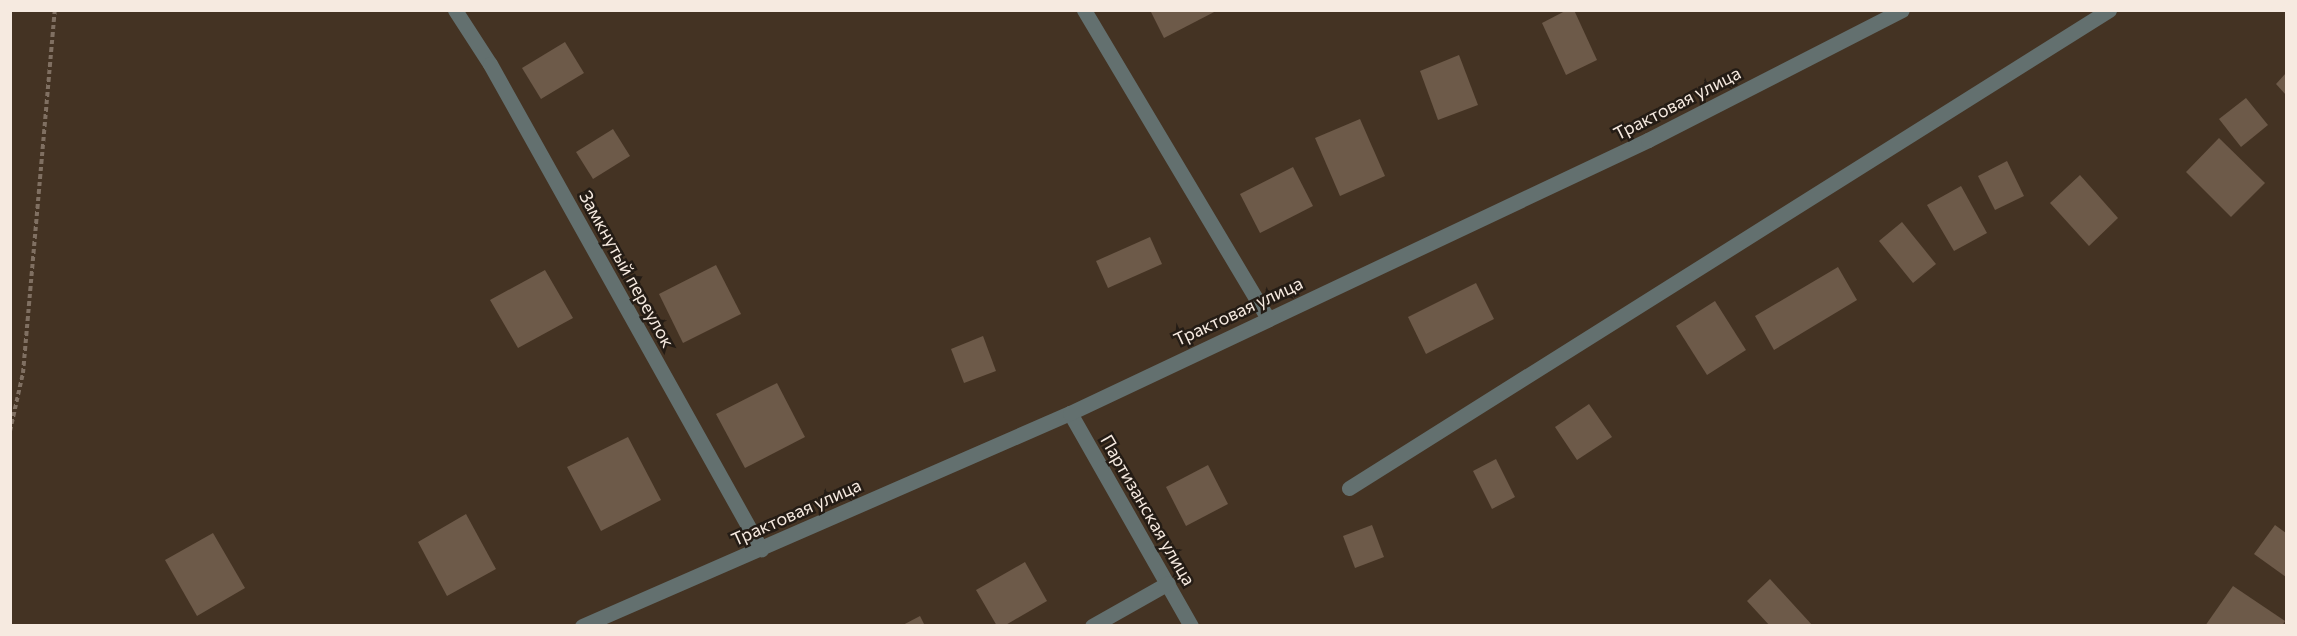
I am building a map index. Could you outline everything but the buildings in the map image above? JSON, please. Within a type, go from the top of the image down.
[{"type":"street","name":"Замкнутый переулок","points":[[455,10],[495,74],[761,549]]},
{"type":"street","points":[[1084,10],[1268,319]]},
{"type":"street","name":"Трактовая улица","points":[[582,626],[1070,413],[1648,140],[1902,10]]},
{"type":"street","points":[[1349,488],[2109,10]]},
{"type":"street","name":"Партизанская улица","points":[[1070,413],[1191,626]]},
{"type":"street","points":[[1092,626],[1168,583]]},
{"type":"path","points":[[10,431],[23,373],[55,10]]}]
